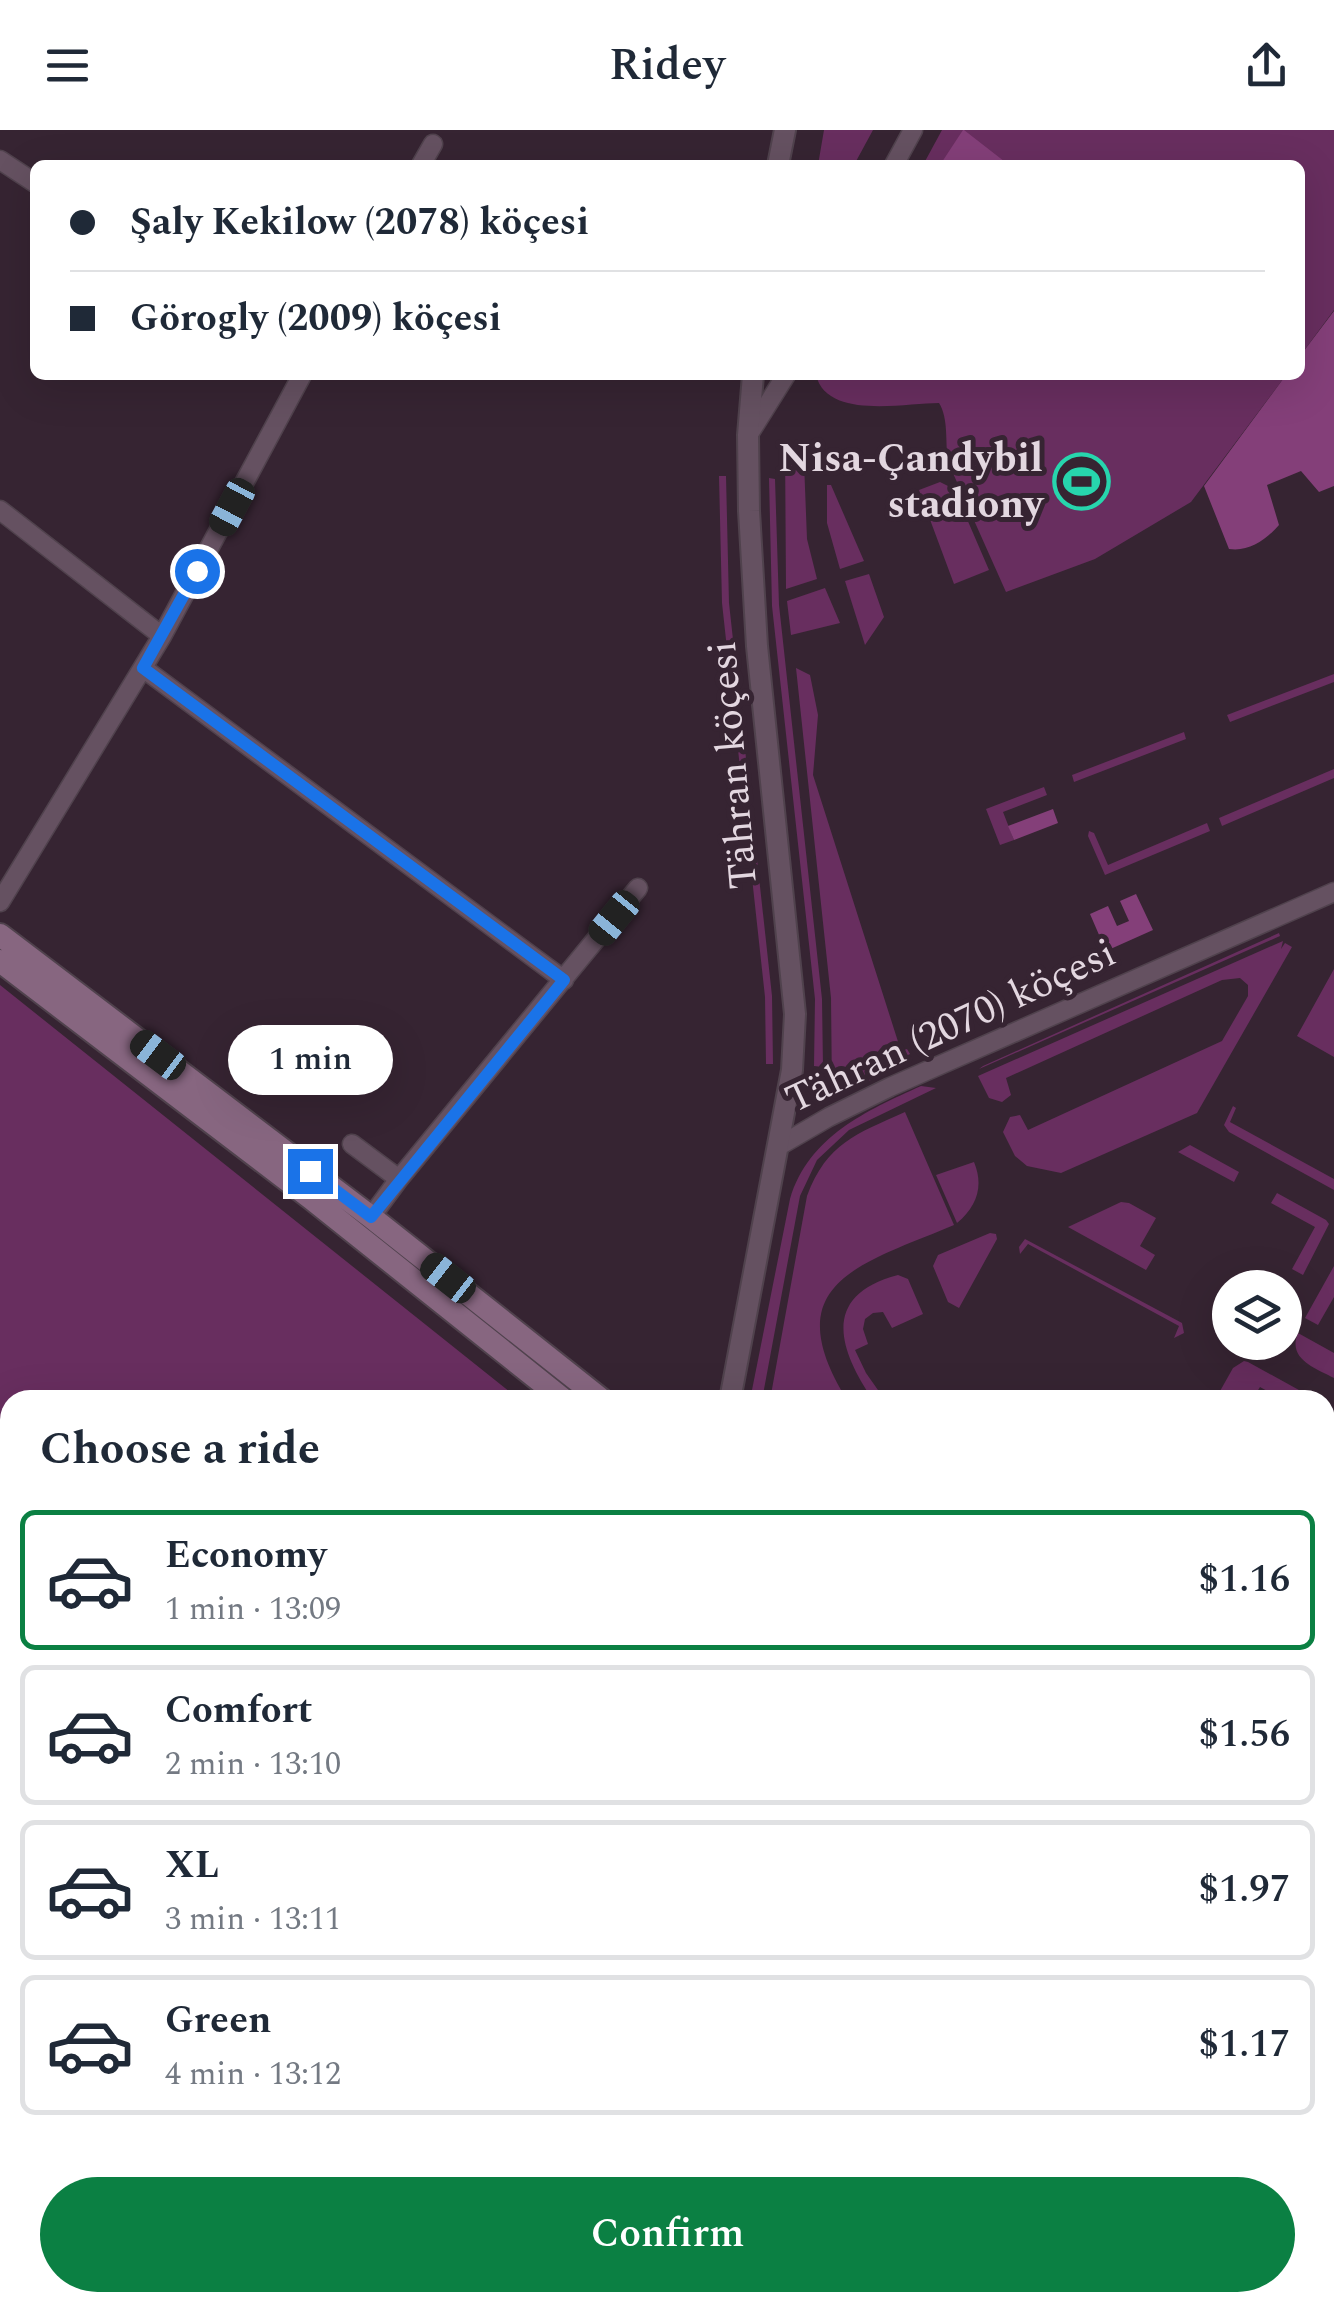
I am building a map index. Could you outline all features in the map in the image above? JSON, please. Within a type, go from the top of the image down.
[{"type":"main road","points":[[0,935],[371,1217],[589,1390]]},
{"type":"main road","points":[[0,961],[312,1199],[551,1390]]},
{"type":"street","points":[[779,160],[785,130]]},
{"type":"street","points":[[897,160],[913,130]]},
{"type":"street","points":[[424,160],[433,144]]},
{"type":"street","points":[[0,160],[30,180]]},
{"type":"street","points":[[0,902],[162,636],[299,380]]},
{"type":"street","name":"Tähran köçesi","points":[[753,380],[748,435],[757,646],[795,1014],[792,1070],[779,1146]]},
{"type":"street","points":[[748,435],[783,380]]},
{"type":"street","points":[[0,510],[162,636]]},
{"type":"street","points":[[143,668],[564,980]]},
{"type":"street","points":[[371,1217],[638,888]]},
{"type":"street","name":"Tähran (2070) köçesi","points":[[732,1390],[779,1146],[890,1087],[1334,892]]},
{"type":"street","points":[[352,1144],[399,1179]]},
{"type":"shaded area","points":[[824,130],[873,130],[857,160],[819,160]]},
{"type":"shaded area","points":[[942,130],[1334,130],[1334,310],[1305,349],[1305,160],[926,160]]},
{"type":"shaded area","points":[[964,130],[1003,160],[943,160]]},
{"type":"shaded area","points":[[1334,311],[1334,486],[1319,492],[1301,471],[1267,485],[1279,525],[1257,544],[1229,549],[1204,486],[1282,380],[1305,380],[1305,349]]},
{"type":"shaded area","name":"Nisa-Çandybil stadiony","points":[[818,380],[1282,380],[1191,502],[1095,559],[1006,592],[948,462],[939,403],[851,404],[823,389]]},
{"type":"shaded area","points":[[785,444],[801,453],[804,462],[807,539],[817,579],[786,589]]},
{"type":"shaded area","points":[[719,476],[726,476],[729,603],[772,996],[773,1064],[766,1064],[765,997],[722,603]]},
{"type":"shaded area","points":[[769,478],[775,479],[779,605],[822,999],[823,1067],[814,1066],[815,999],[772,606]]},
{"type":"shaded area","points":[[940,482],[954,489],[989,570],[954,584],[919,490]]},
{"type":"shaded area","points":[[827,485],[831,485],[864,561],[840,569],[827,523]]},
{"type":"shaded area","points":[[869,574],[884,617],[865,645],[845,581]]},
{"type":"shaded area","points":[[825,588],[840,623],[791,635],[787,601]]},
{"type":"shaded area","points":[[796,668],[810,675],[818,715],[813,775],[901,1051],[907,1049],[910,1054],[893,1063],[911,1057],[912,1061],[836,1096],[832,1093],[831,998]]},
{"type":"shaded area","points":[[1334,674],[1334,682],[1230,722],[1227,715]]},
{"type":"shaded area","points":[[1184,732],[1186,739],[1074,782],[1072,775]]},
{"type":"shaded area","points":[[1334,769],[1334,778],[1222,826],[1219,818]]},
{"type":"shaded area","points":[[1044,787],[1047,795],[1003,812],[1014,840],[1000,845],[986,809]]},
{"type":"shaded area","points":[[1053,809],[1058,823],[1014,840],[1008,826]]},
{"type":"shaded area","points":[[1207,823],[1210,831],[1105,875],[1088,836],[1089,831],[1094,833],[1108,865]]},
{"type":"shaded area","points":[[1136,894],[1153,930],[1106,951],[1090,914],[1108,906],[1117,926],[1129,921],[1120,901]]},
{"type":"shaded area","points":[[1279,933],[1280,936],[979,1069],[983,1066]]},
{"type":"shaded area","points":[[1283,941],[1281,949],[1285,943],[1292,947],[1197,1113],[1061,1173],[1027,1166],[1015,1156],[1003,1132],[1010,1117],[1020,1115],[1028,1130],[1222,1041],[1248,996],[1248,985],[1240,978],[1222,980],[1006,1078],[1011,1095],[1002,1102],[989,1098],[978,1076]]},
{"type":"shaded area","points":[[1334,969],[1334,1057],[1297,1036]]},
{"type":"shaded area","points":[[0,985],[507,1390],[0,1390]]},
{"type":"shaded area","points":[[921,1086],[936,1088],[849,1130],[817,1160],[800,1196],[764,1390],[752,1390],[790,1199],[799,1177],[825,1142],[880,1105]]},
{"type":"shaded area","points":[[1233,1106],[1236,1108],[1230,1122],[1334,1179],[1334,1190],[1229,1132],[1224,1125]]},
{"type":"shaded area","points":[[905,1112],[954,1225],[860,1266],[839,1283],[825,1303],[820,1328],[827,1360],[842,1390],[772,1390],[807,1196],[834,1152],[872,1127]]},
{"type":"shaded area","points":[[1190,1145],[1239,1172],[1234,1182],[1178,1152]]},
{"type":"shaded area","points":[[974,1162],[977,1195],[970,1210],[957,1223],[936,1175]]},
{"type":"shaded area","points":[[1277,1193],[1329,1224],[1303,1275],[1302,1270],[1292,1269],[1315,1227],[1271,1203]]},
{"type":"shaded area","points":[[1121,1202],[1156,1218],[1140,1246],[1155,1255],[1146,1270],[1068,1227]]},
{"type":"shaded area","points":[[996,1234],[997,1239],[959,1308],[948,1302],[933,1266],[938,1255]]},
{"type":"shaded area","points":[[1025,1239],[1182,1323],[1184,1333],[1174,1338],[1179,1326],[1028,1244],[1020,1254],[1019,1247]]},
{"type":"shaded area","points":[[1334,1266],[1334,1297],[1318,1325],[1305,1318]]},
{"type":"shaded area","points":[[898,1275],[908,1279],[923,1314],[892,1328],[883,1312],[865,1319],[863,1329],[868,1344],[855,1350],[878,1390],[867,1390],[851,1362],[844,1326],[847,1310],[873,1284]]},
{"type":"shaded area","points":[[1302,1335],[1334,1353],[1334,1378],[1302,1358]]},
{"type":"shaded area","points":[[1248,1362],[1299,1390],[1221,1390],[1233,1368]]},
{"type":"place","name":"Nisa-Çandybil stadiony","points":[[1082,482]]},
{"type":"route","points":[[197,571],[143,668],[564,980],[371,1217],[310,1171]]}]
